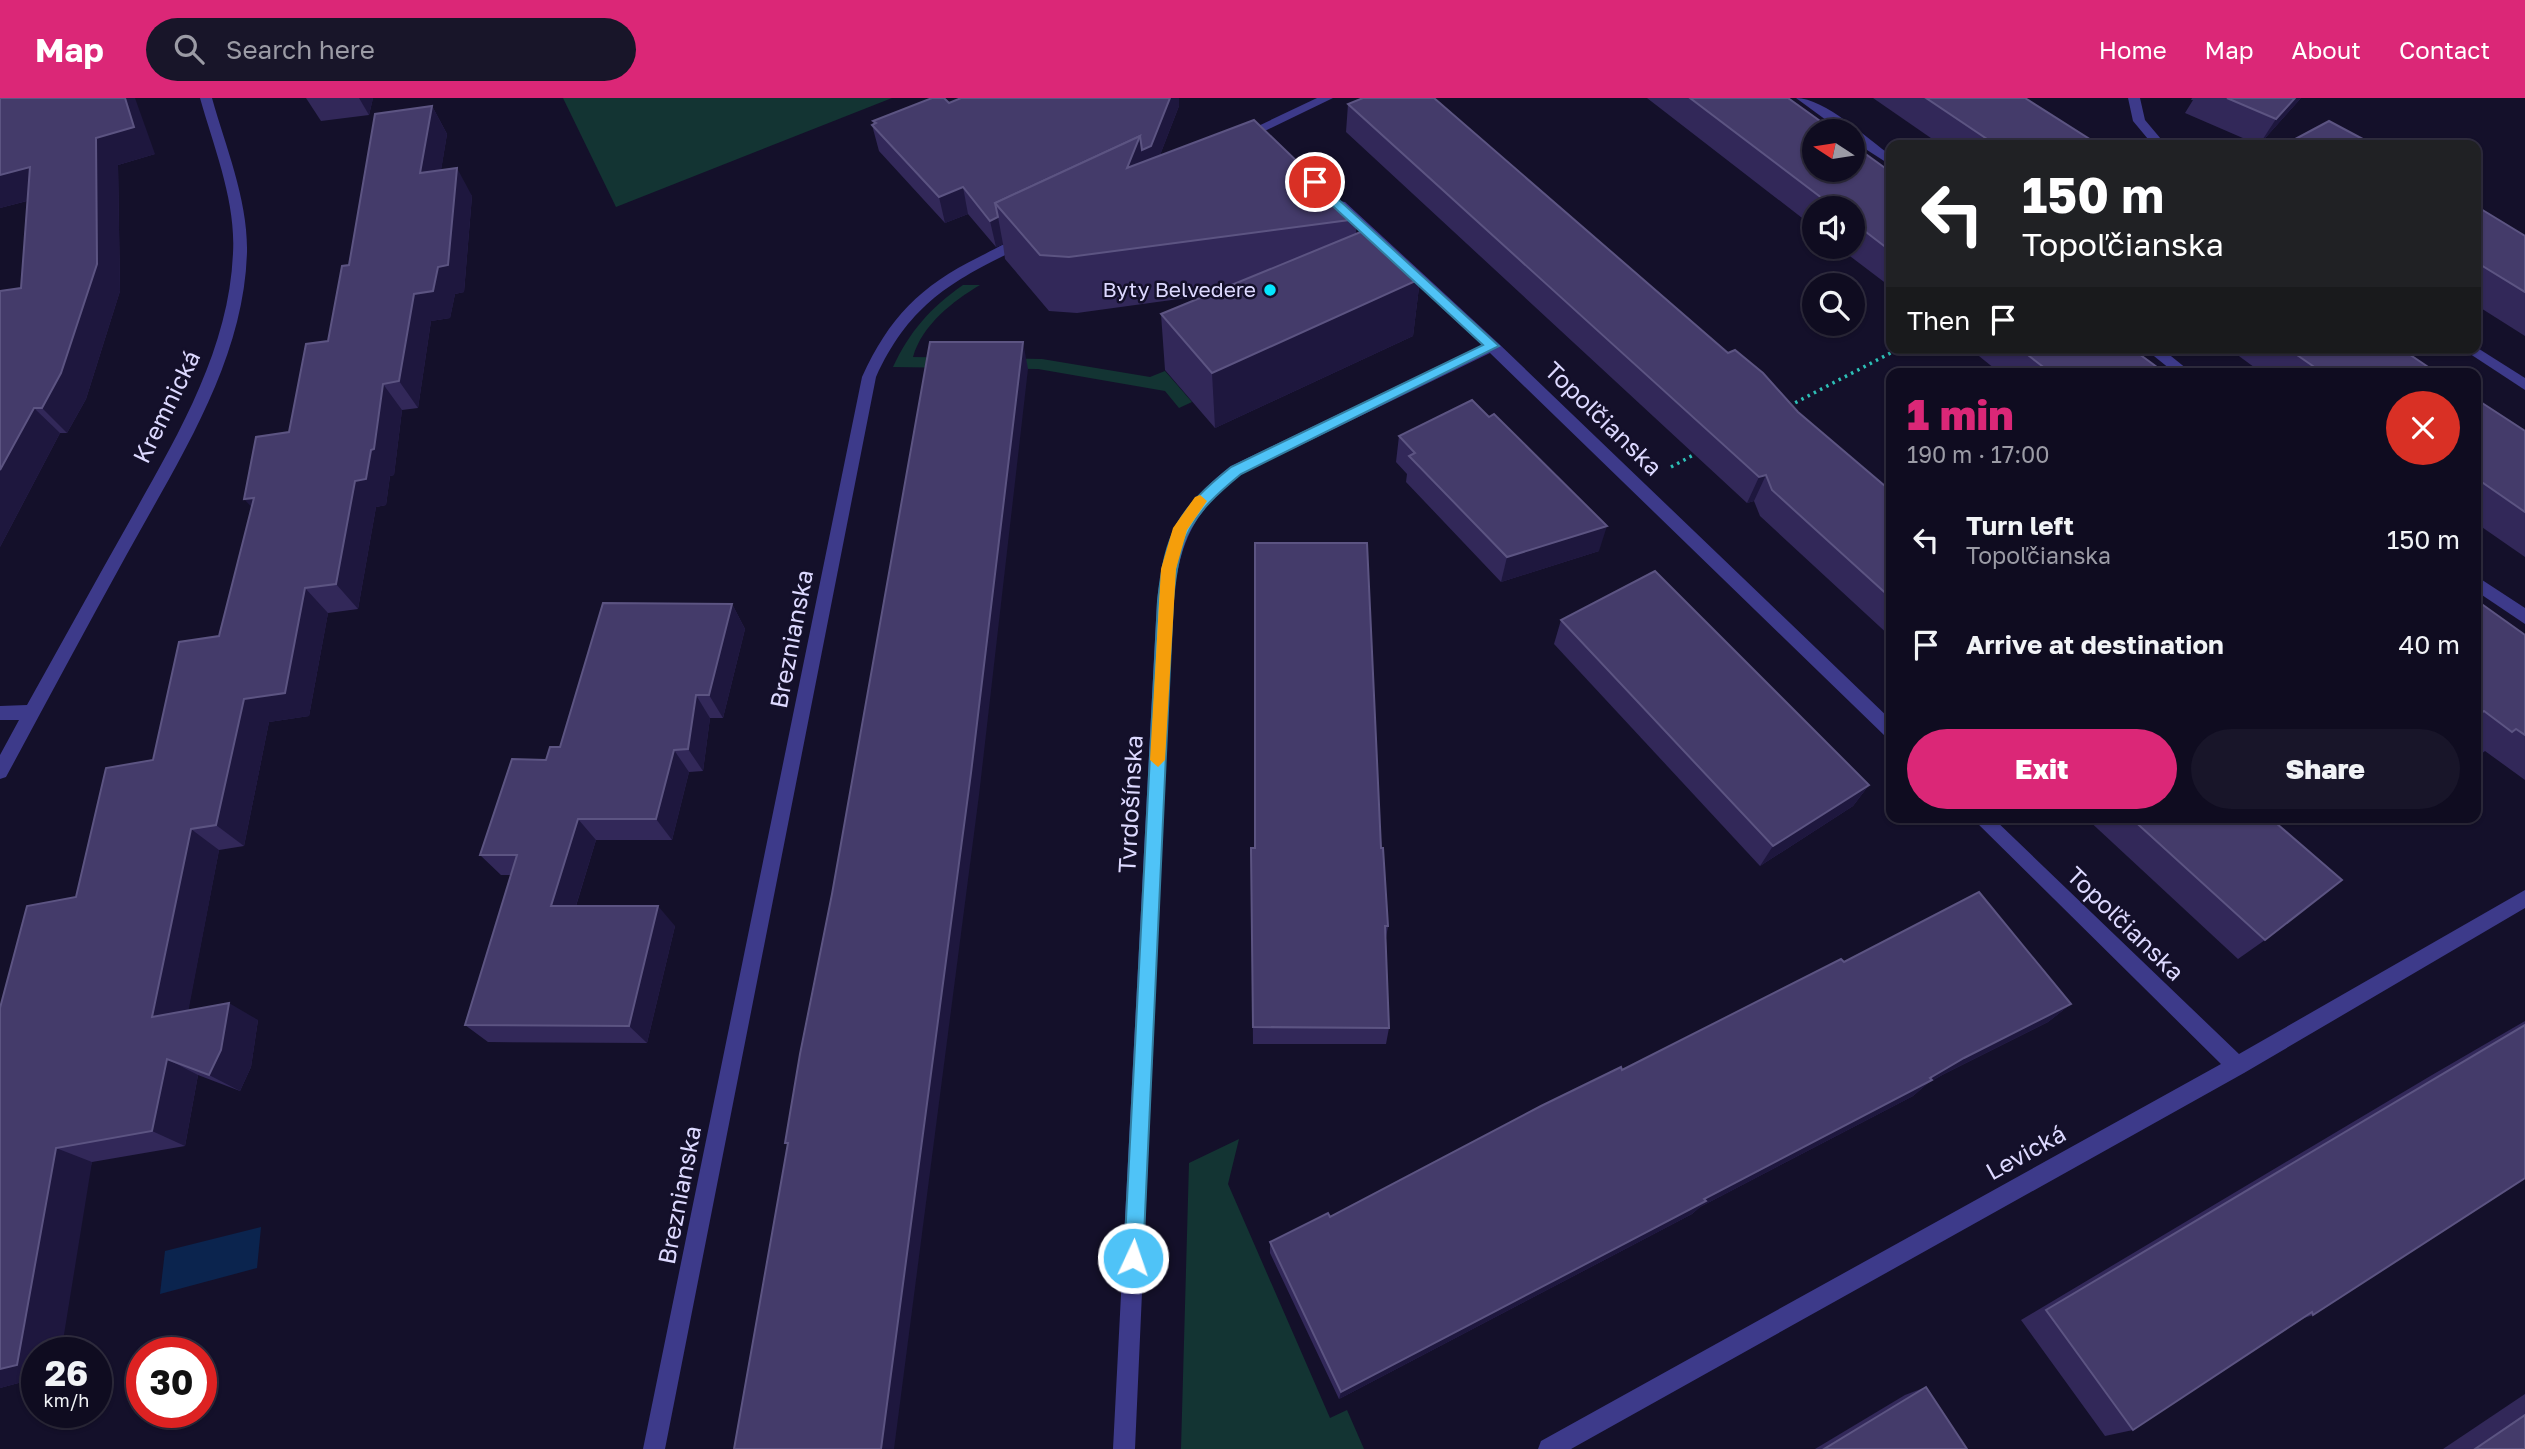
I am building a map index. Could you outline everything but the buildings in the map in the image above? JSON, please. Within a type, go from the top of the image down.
[{"type":"street","name":"Kremnická","points":[[0,772],[185,435],[219,358],[235,309],[240,250],[234,201],[206,98]]},
{"type":"street","points":[[1221,147],[1262,133],[1327,98]]},
{"type":"street","points":[[1802,98],[1832,119]]},
{"type":"street","points":[[2134,98],[2139,121],[2156,140]]},
{"type":"street","points":[[1866,144],[1886,158]]},
{"type":"street","name":"Topoľčianska","points":[[1324,191],[1492,346],[1886,726]]},
{"type":"street","name":"Breznianska","points":[[654,1449],[869,377],[879,351],[909,308],[948,278],[1037,234]]},
{"type":"street","name":"Tvrdošínska","points":[[1124,1449],[1165,601],[1174,547],[1189,513],[1214,486],[1236,470],[1492,346]]},
{"type":"street","points":[[2159,354],[2178,368]]},
{"type":"street","points":[[2477,354],[2525,385]]},
{"type":"street","points":[[2481,586],[2525,617]]},
{"type":"street","points":[[0,713],[32,712]]},
{"type":"street","name":"Topoľčianska","points":[[1986,823],[2237,1066]]},
{"type":"street","name":"Levická","points":[[1549,1449],[2237,1066],[2525,898]]},
{"type":"path","points":[[1780,410],[1888,354]]},
{"type":"path","points":[[1636,485],[1708,447]]},
{"type":"green space","points":[[563,98],[892,98],[616,207]]},
{"type":"green space","points":[[963,285],[980,285],[959,298],[931,324],[917,345],[913,357],[1042,359],[1150,377],[1165,371],[1192,402],[1179,408],[1165,391],[1038,369],[893,367],[906,342],[922,321]]},
{"type":"green space","points":[[1239,1139],[1228,1184],[1330,1418],[1347,1410],[1364,1449],[1181,1449],[1189,1163]]},
{"type":"water","points":[[261,1227],[257,1268],[160,1294],[165,1251]]},
{"type":"slow traffic","points":[[1158,760],[1168,569],[1180,528],[1200,501]]},
{"type":"place","name":"Byty Belvedere","points":[[1270,290]]},
{"type":"route","points":[[1133,1258],[1165,601],[1168,569],[1180,528],[1200,500],[1236,470],[1492,346],[1315,182]]}]
